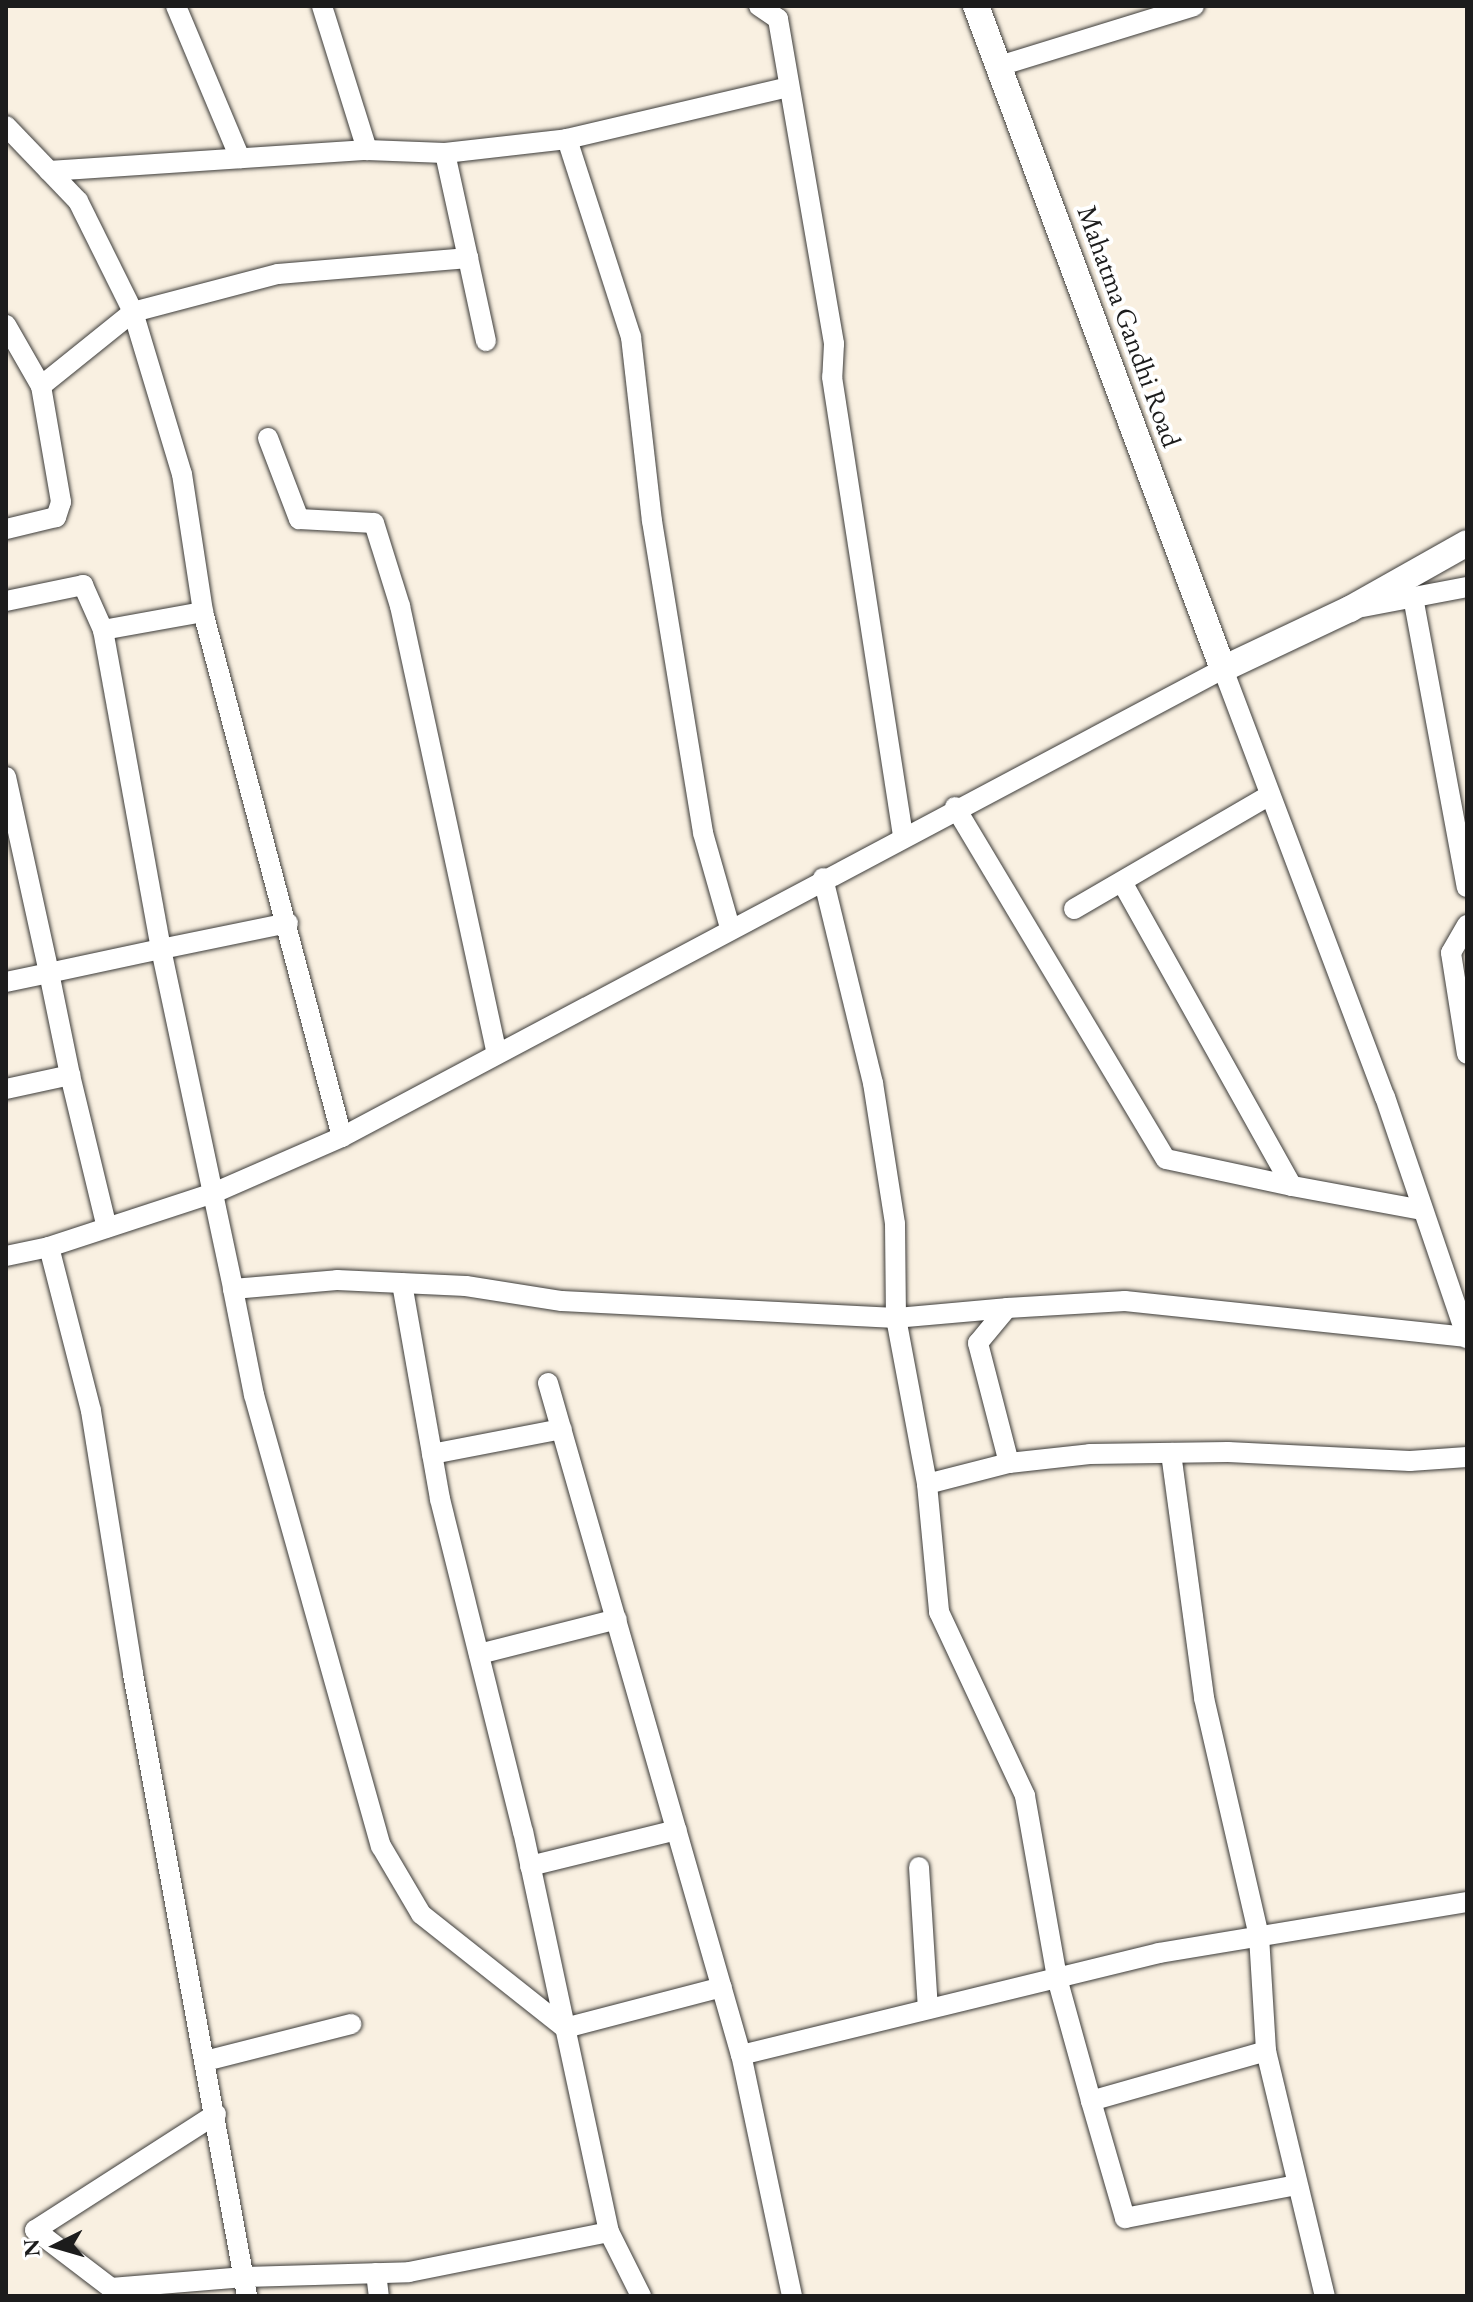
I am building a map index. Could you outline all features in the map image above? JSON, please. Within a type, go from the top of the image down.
[{"type":"street","points":[[176,6],[240,158]]},
{"type":"street","points":[[322,6],[367,150]]},
{"type":"street","points":[[759,6],[778,19],[834,344],[832,377],[903,835]]},
{"type":"street","name":"Mahatma Gandhi Road","points":[[976,6],[1223,669]]},
{"type":"street","points":[[999,66],[1194,6]]},
{"type":"street","points":[[49,171],[367,150],[445,153],[567,139],[788,87]]},
{"type":"street","points":[[6,126],[78,201],[133,312],[182,474],[203,612],[288,923],[342,1137]]},
{"type":"street","points":[[567,139],[631,337],[652,521],[660,545],[703,833],[730,928]]},
{"type":"street","points":[[445,153],[486,341]]},
{"type":"street","points":[[41,386],[133,312],[278,274],[468,258]]},
{"type":"street","points":[[6,325],[41,386],[61,511],[47,521],[6,529]]},
{"type":"street","points":[[268,438],[299,519],[374,523],[400,606],[497,1053]]},
{"type":"street","points":[[6,1256],[49,1247],[216,1192],[342,1137],[955,807],[1223,669],[1350,609],[1467,543]]},
{"type":"street","points":[[6,601],[83,585],[103,630],[161,949],[216,1192],[254,1395],[381,1846],[421,1914],[565,2028]]},
{"type":"street","points":[[1350,609],[1467,587]]},
{"type":"street","points":[[1413,597],[1467,887]]},
{"type":"street","points":[[103,630],[203,612]]},
{"type":"street","points":[[233,1289],[337,1280],[402,1283],[562,1301],[896,1318],[1125,1301],[1467,1338],[1423,1210],[1223,669]]},
{"type":"street","points":[[6,777],[70,1075],[107,1228]]},
{"type":"street","points":[[1074,909],[1270,795]]},
{"type":"street","points":[[955,807],[1166,1159],[1423,1210]]},
{"type":"street","points":[[823,878],[873,1083],[895,1224],[896,1318],[927,1484],[939,1612],[1025,1796],[1057,1978],[1125,2218],[1296,2185]]},
{"type":"street","points":[[1122,882],[1292,1186]]},
{"type":"street","points":[[6,982],[288,923]]},
{"type":"street","points":[[1467,925],[1451,953],[1467,1054]]},
{"type":"street","points":[[6,1089],[70,1075]]},
{"type":"street","points":[[49,1247],[91,1411],[246,2286]]},
{"type":"street","points":[[402,1283],[432,1454],[530,1866],[609,2232],[641,2296]]},
{"type":"street","points":[[1007,1308],[978,1343],[1009,1463]]},
{"type":"street","points":[[548,1383],[741,2055],[792,2296]]},
{"type":"street","points":[[432,1454],[562,1429]]},
{"type":"street","points":[[927,1484],[1009,1463],[1171,1453],[1410,1461],[1467,1457]]},
{"type":"street","points":[[1171,1453],[1204,1698],[1259,1936],[1266,2051],[1325,2296]]},
{"type":"street","points":[[479,1654],[617,1619]]},
{"type":"street","points":[[530,1866],[677,1830]]},
{"type":"street","points":[[919,1867],[928,2009]]},
{"type":"street","points":[[741,2055],[1057,1978],[1259,1936],[1467,1902]]},
{"type":"street","points":[[565,2028],[722,1987]]},
{"type":"street","points":[[205,2061],[351,2024]]},
{"type":"street","points":[[1091,2101],[1266,2051]]},
{"type":"street","points":[[216,2114],[35,2230],[111,2288],[246,2286],[409,2272],[609,2232]]},
{"type":"street","points":[[376,2273],[379,2296]]}]
